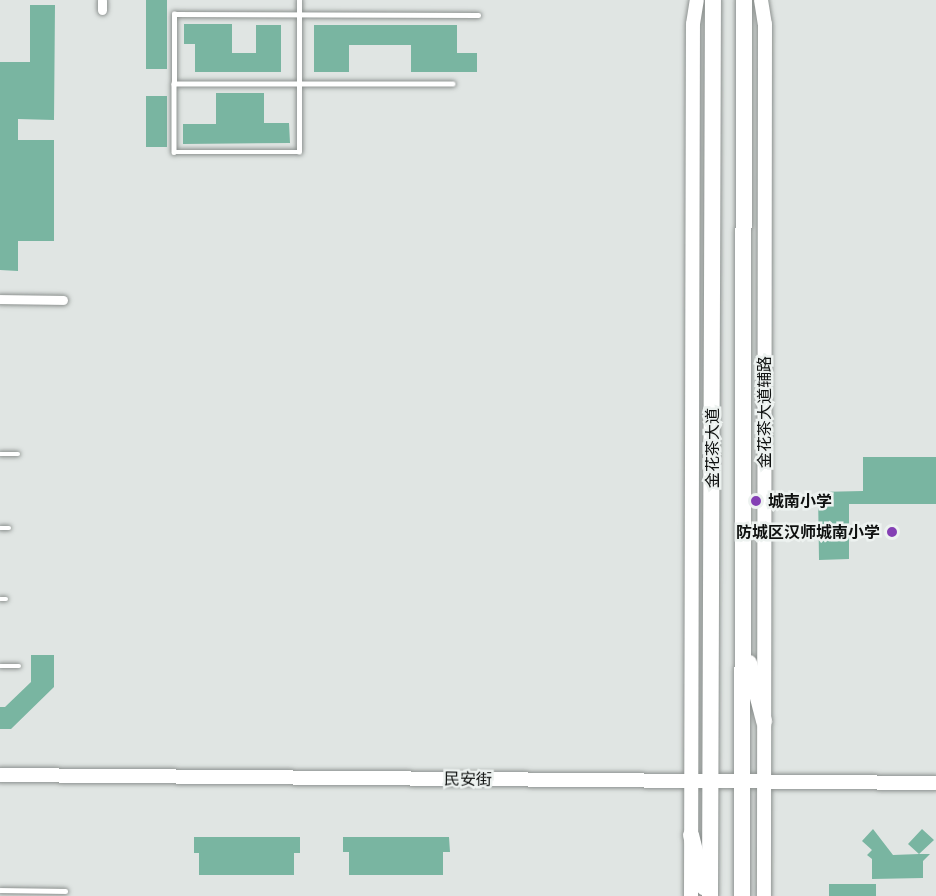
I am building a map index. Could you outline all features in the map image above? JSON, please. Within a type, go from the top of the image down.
[{"type":"highway","points":[[707,0],[713,8]]},
{"type":"highway","points":[[744,8],[751,0]]},
{"type":"highway","name":"金花茶大道","points":[[710,896],[713,8]]},
{"type":"highway","name":"金花茶大道","points":[[742,896],[744,8]]},
{"type":"highway","points":[[743,640],[764,721]]},
{"type":"highway","points":[[691,835],[706,896]]},
{"type":"street","points":[[691,896],[693,35],[697,0]]},
{"type":"street","name":"金花茶大道辅路","points":[[761,0],[765,24],[764,896]]},
{"type":"street","points":[[0,299],[63,300]]},
{"type":"street","name":"民安街","points":[[0,775],[936,783]]},
{"type":"lane","points":[[299,0],[299,15],[299,152],[174,152],[174,14],[299,15],[478,15]]},
{"type":"lane","points":[[174,84],[453,84]]},
{"type":"lane","points":[[0,454],[18,454]]},
{"type":"lane","points":[[0,528],[9,528]]},
{"type":"lane","points":[[0,666],[19,666]]},
{"type":"lane","points":[[0,890],[65,891]]},
{"type":"building","points":[[146,0],[167,0],[167,69],[146,69]]},
{"type":"building","points":[[30,5],[55,5],[54,120],[18,119],[18,140],[54,140],[54,241],[18,241],[18,271],[0,270],[0,62],[30,62]]},
{"type":"building","points":[[184,24],[232,24],[232,53],[256,53],[256,25],[281,25],[281,72],[195,72],[195,44],[184,44]]},
{"type":"building","points":[[314,25],[457,25],[457,53],[477,53],[477,72],[411,72],[411,45],[349,45],[349,72],[314,72]]},
{"type":"building","points":[[216,93],[264,93],[264,123],[289,123],[290,143],[183,144],[183,124],[216,124]]},
{"type":"building","points":[[146,96],[167,96],[167,147],[146,147]]},
{"type":"building","points":[[863,457],[936,457],[936,504],[849,504],[849,559],[819,560],[818,492],[863,491]]},
{"type":"building","points":[[31,655],[54,655],[54,687],[11,729],[0,729],[0,707],[5,707],[31,682]]},
{"type":"building","points":[[873,829],[893,855],[930,854],[923,861],[923,878],[872,879],[872,859],[867,855],[872,850],[862,841]]},
{"type":"building","points":[[922,829],[934,840],[919,854],[908,844]]},
{"type":"building","points":[[194,837],[300,837],[300,853],[294,853],[294,875],[199,875],[199,853],[194,853]]},
{"type":"building","points":[[343,837],[449,837],[450,852],[443,852],[443,875],[349,875],[349,852],[343,852]]},
{"type":"building","points":[[829,884],[876,884],[876,896],[829,896]]},
{"type":"place","name":"城南小学","points":[[756,501]]},
{"type":"place","name":"防城区汉师城南小学","points":[[892,532]]}]
